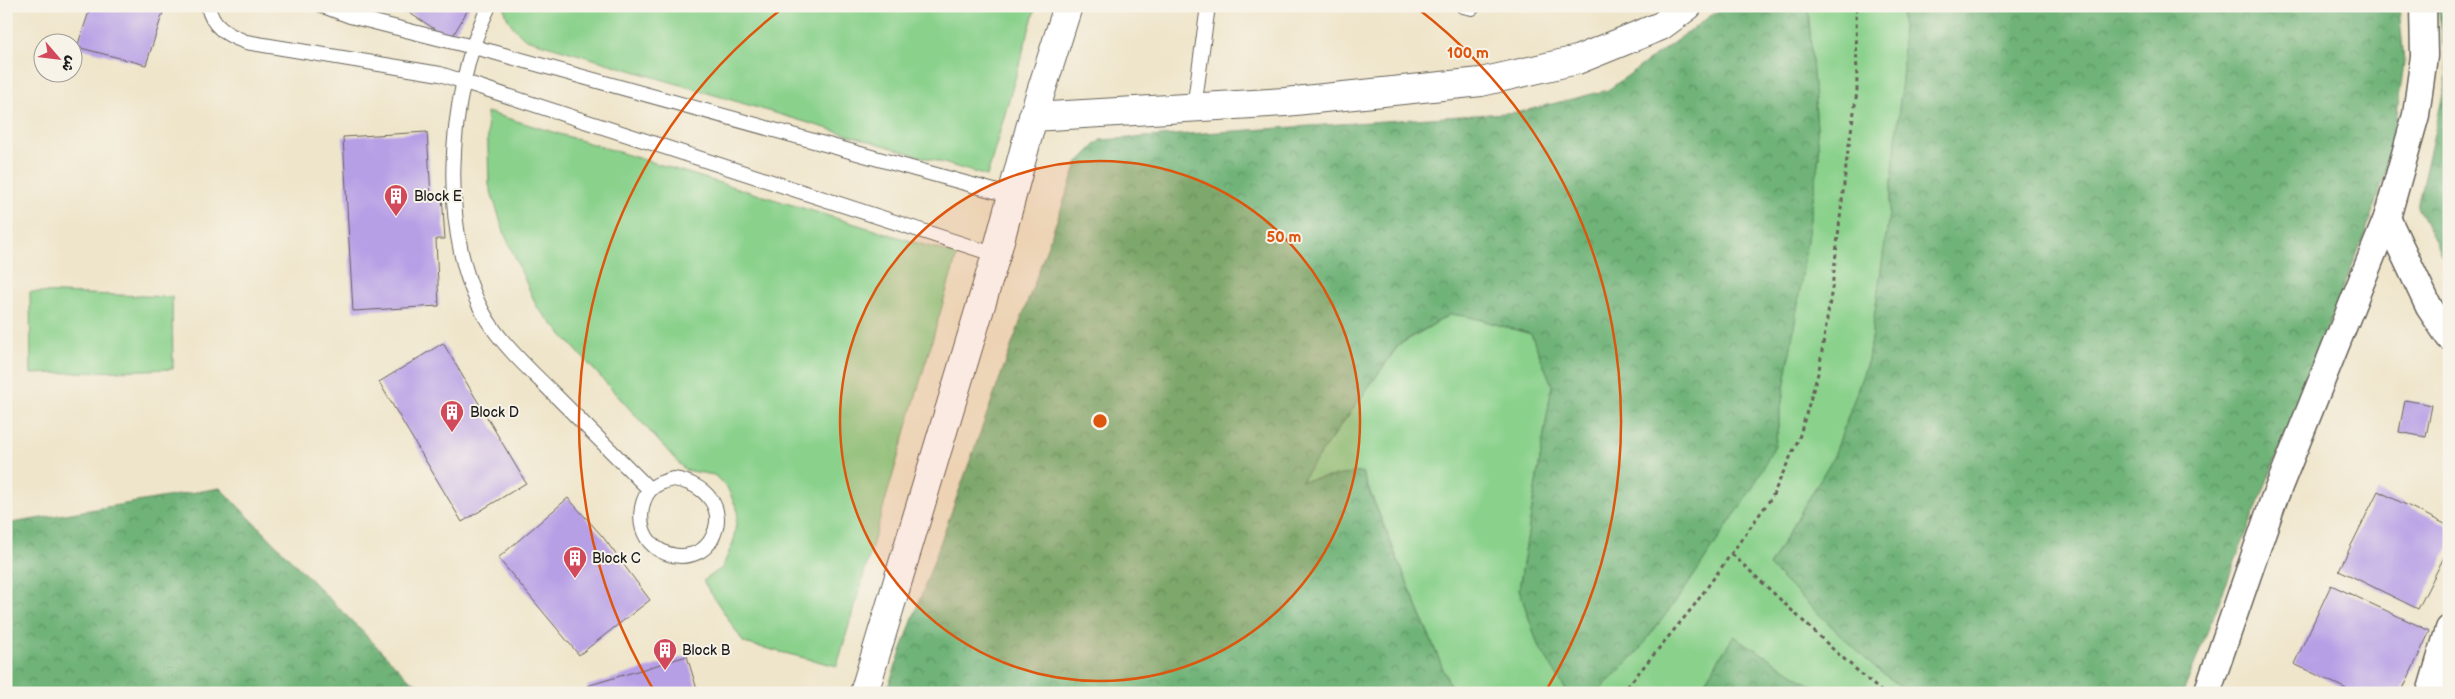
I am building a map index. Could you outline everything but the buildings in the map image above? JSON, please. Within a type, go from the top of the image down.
[{"type":"street","points":[[864,693],[996,255],[1033,117],[1068,6]]},
{"type":"street","points":[[1033,117],[1285,102],[1481,82],[1577,60],[1661,26],[1688,6]]},
{"type":"street","points":[[2206,693],[2274,499],[2387,218],[2416,115],[2424,56],[2423,6]]},
{"type":"street","points":[[2387,218],[2429,307],[2449,337]]},
{"type":"street","points":[[2441,693],[2431,693],[2449,629]]},
{"type":"lane","points":[[208,6],[210,18],[222,31],[246,42],[440,74],[996,255]]},
{"type":"lane","points":[[323,6],[350,16],[472,47],[1012,196]]},
{"type":"lane","points":[[489,6],[472,47],[463,82],[453,174],[456,227],[468,281],[492,327],[526,365],[650,490]]},
{"type":"lane","points":[[1194,108],[1208,6]]},
{"type":"lane","points":[[673,479],[687,481],[700,488],[711,499],[717,514],[717,529],[707,545],[693,556],[678,556],[663,552],[647,539],[642,527],[640,511],[650,490],[662,482],[673,479]]},
{"type":"path","points":[[1622,693],[1693,607],[1732,554],[1772,496],[1799,438],[1819,370],[1832,288],[1847,158],[1857,92],[1856,6]]},
{"type":"path","points":[[1732,554],[1836,652],[1883,693]]},
{"type":"green space","points":[[504,6],[1036,6],[987,176],[526,39],[512,25]]},
{"type":"green space","points":[[1724,6],[1808,6],[1819,156],[1775,445],[1753,487],[1687,586],[1635,655],[1597,693],[1568,693],[1538,645],[1519,589],[1552,385],[1531,334],[1470,317],[1451,314],[1399,344],[1301,481],[1361,472],[1453,693],[886,693],[1078,162],[1100,140],[1520,112],[1608,90]]},
{"type":"green space","points":[[1808,6],[1902,6],[1903,69],[1888,222],[1868,360],[1834,456],[1769,566],[1874,667],[1910,693],[1824,693],[1734,636],[1697,693],[1597,693],[1635,655],[1687,586],[1753,487],[1775,445],[1819,156]]},
{"type":"green space","points":[[1902,6],[2399,6],[2404,63],[2391,156],[2366,231],[2183,693],[1910,693],[1874,667],[1769,566],[1834,456],[1868,360],[1888,222],[1903,69]]},
{"type":"green space","points":[[2438,6],[2449,6],[2449,268],[2417,207],[2448,73]]},
{"type":"green space","points":[[487,112],[957,255],[837,666],[744,643],[703,581],[722,568],[733,543],[738,511],[727,487],[714,475],[685,470],[537,307],[505,235],[489,185]]},
{"type":"green space","points":[[30,292],[172,297],[173,369],[31,374]]},
{"type":"green space","points":[[1451,314],[1470,317],[1531,334],[1552,385],[1519,589],[1538,645],[1568,693],[1453,693],[1362,472],[1300,482],[1399,345]]},
{"type":"green space","points":[[220,488],[410,680],[439,693],[6,693],[6,524]]},
{"type":"green space","points":[[1734,636],[1824,693],[1697,693]]},
{"type":"place","name":"Block E","points":[[396,217]]},
{"type":"place","name":"Block D","points":[[452,433]]},
{"type":"place","name":"Block C","points":[[575,579]]},
{"type":"place","name":"Block B","points":[[665,671]]}]
